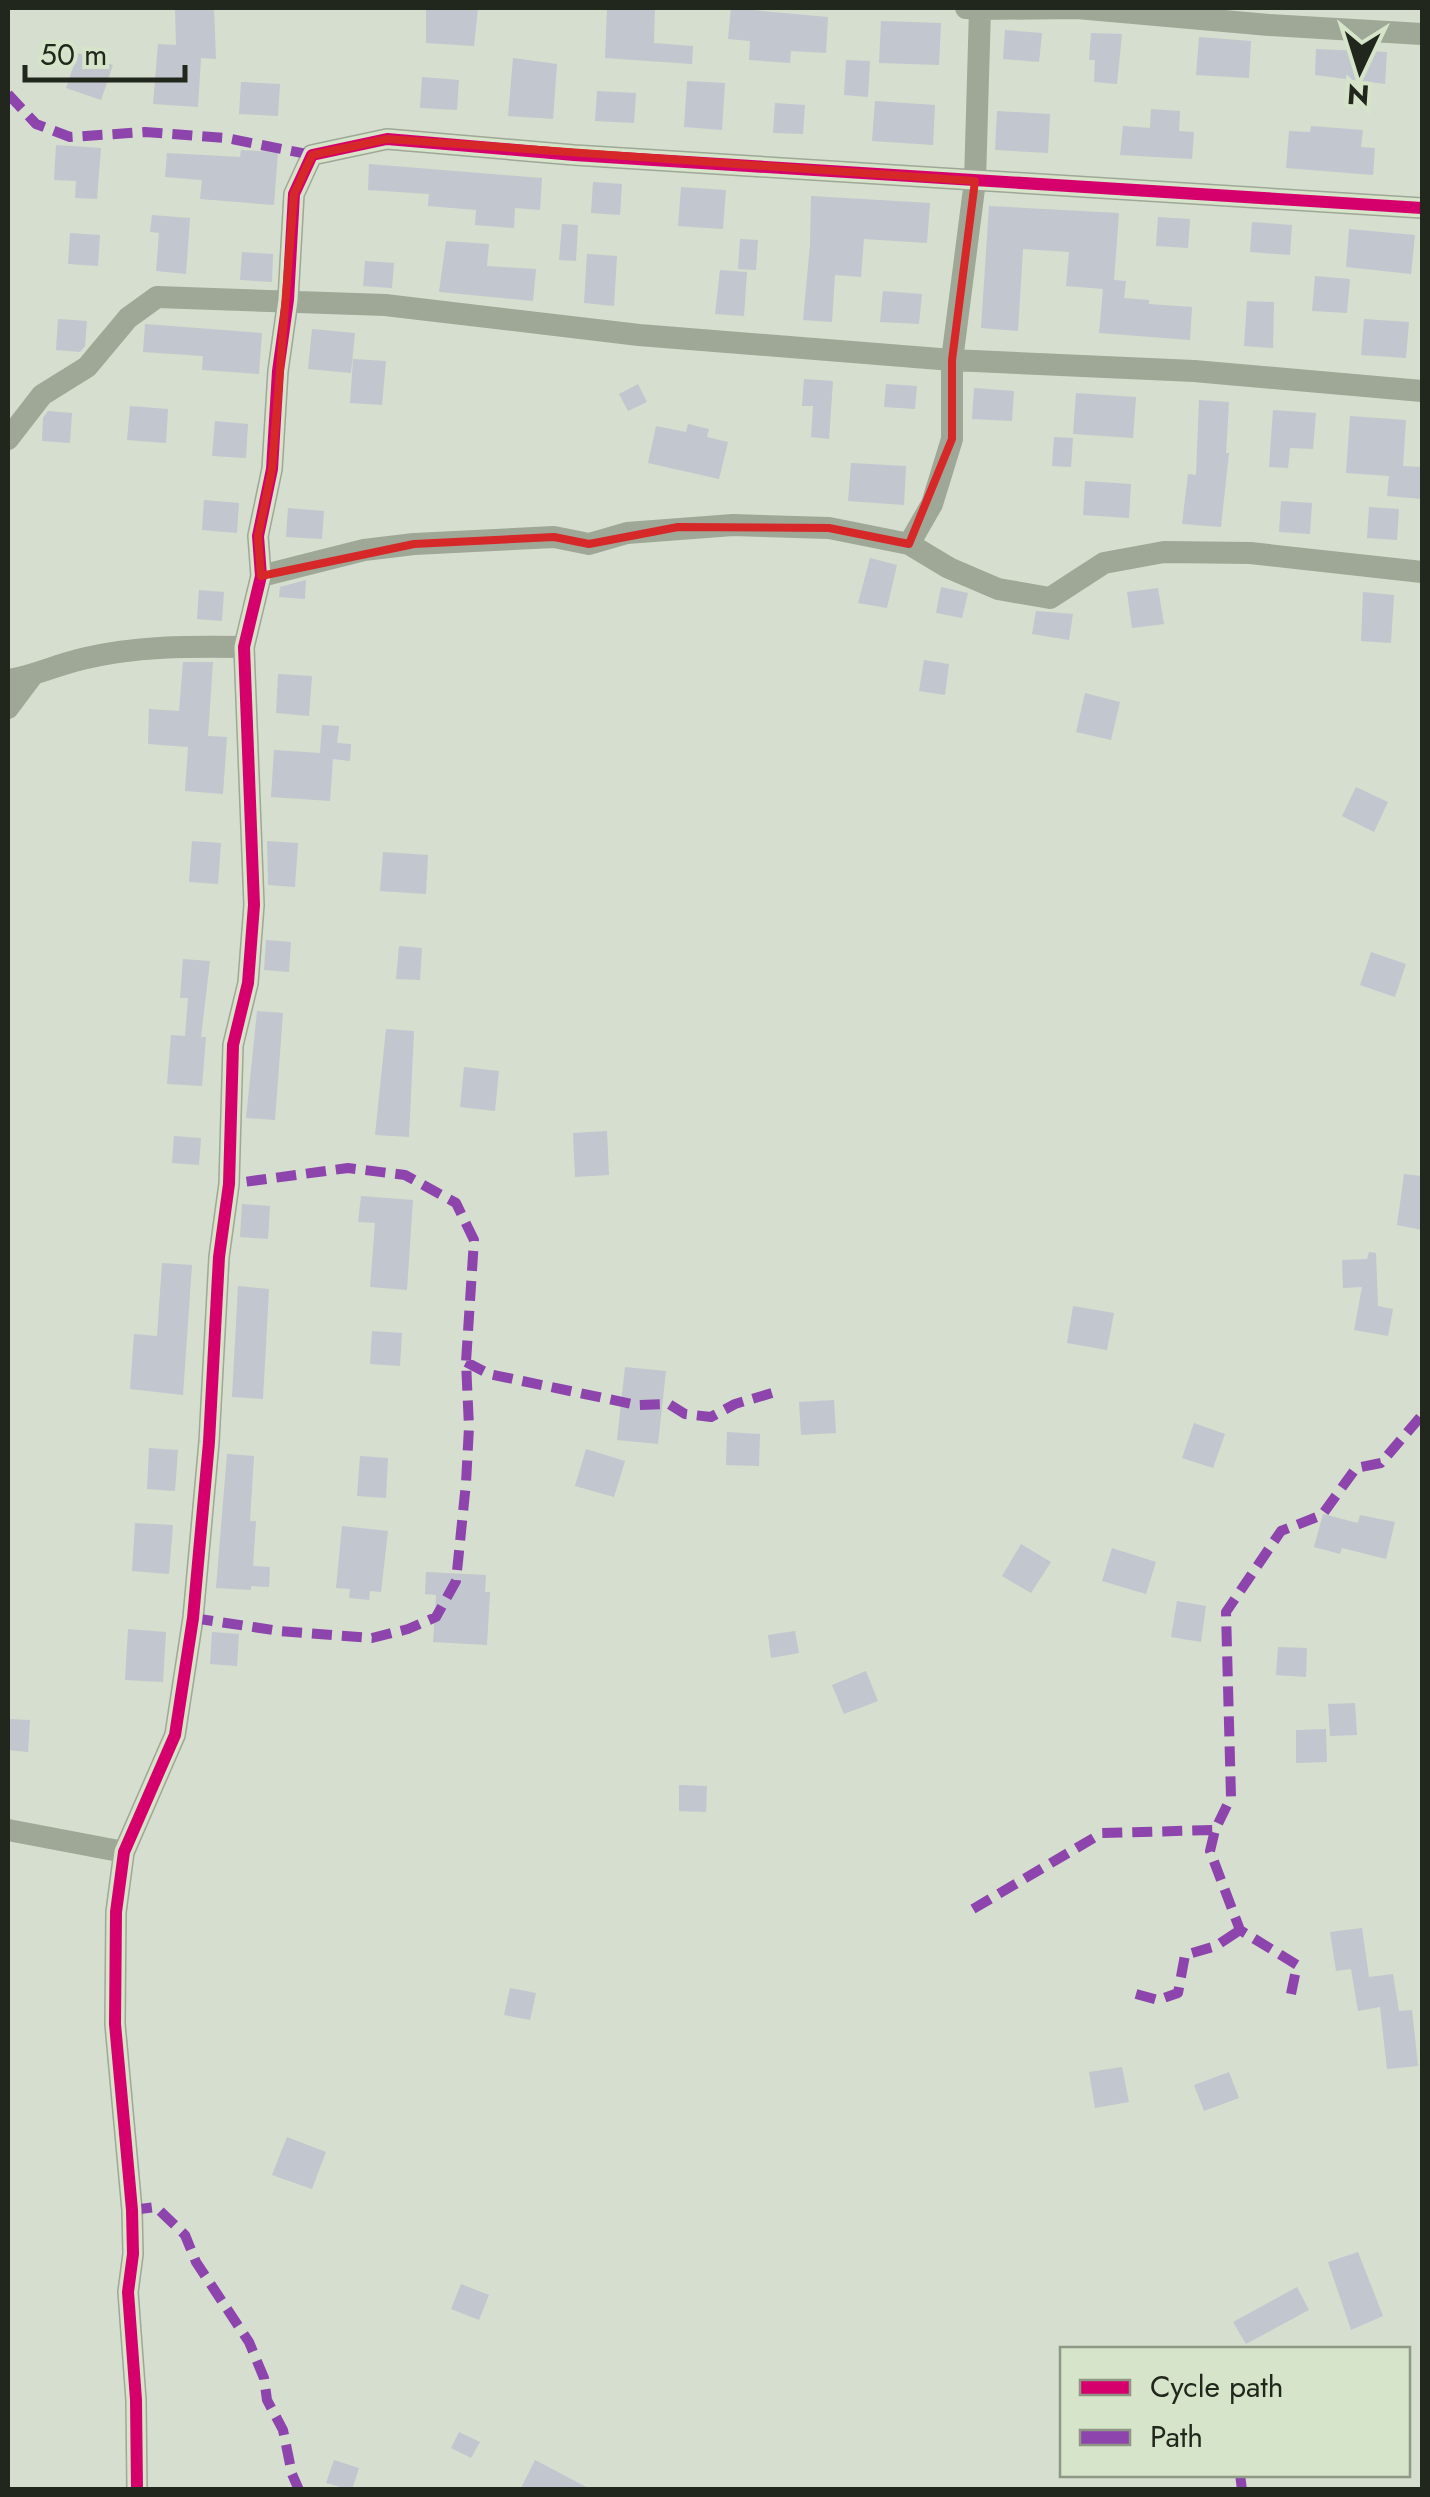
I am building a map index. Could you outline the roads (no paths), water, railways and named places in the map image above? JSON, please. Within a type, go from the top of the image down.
[{"type":"street","points":[[966,8],[1078,8],[1269,26],[1422,34]]},
{"type":"street","points":[[909,544],[932,504],[952,439],[952,360],[974,181],[980,9]]},
{"type":"street","points":[[137,2490],[136,2400],[128,2292],[133,2254],[132,2210],[115,2024],[114,1942],[124,1852],[175,1735],[193,1618],[209,1442],[219,1257],[229,1184],[233,1045],[248,983],[254,905],[244,648],[261,576],[258,536],[272,469],[294,194],[312,155],[387,139],[1422,208]]},
{"type":"street","points":[[8,439],[42,394],[87,367],[128,318],[157,297],[442,310],[640,335],[952,360],[1194,371],[1422,391]]},
{"type":"street","points":[[261,576],[346,554],[414,544],[554,537],[588,544],[628,533],[678,527],[829,528],[909,544],[949,568],[998,589],[1050,598],[1104,562],[1164,552],[1250,553],[1422,572]]},
{"type":"street","points":[[8,680],[83,659],[176,646],[244,648]]},
{"type":"street","points":[[8,708],[32,676]]},
{"type":"street","points":[[8,1830],[124,1852]]}]
